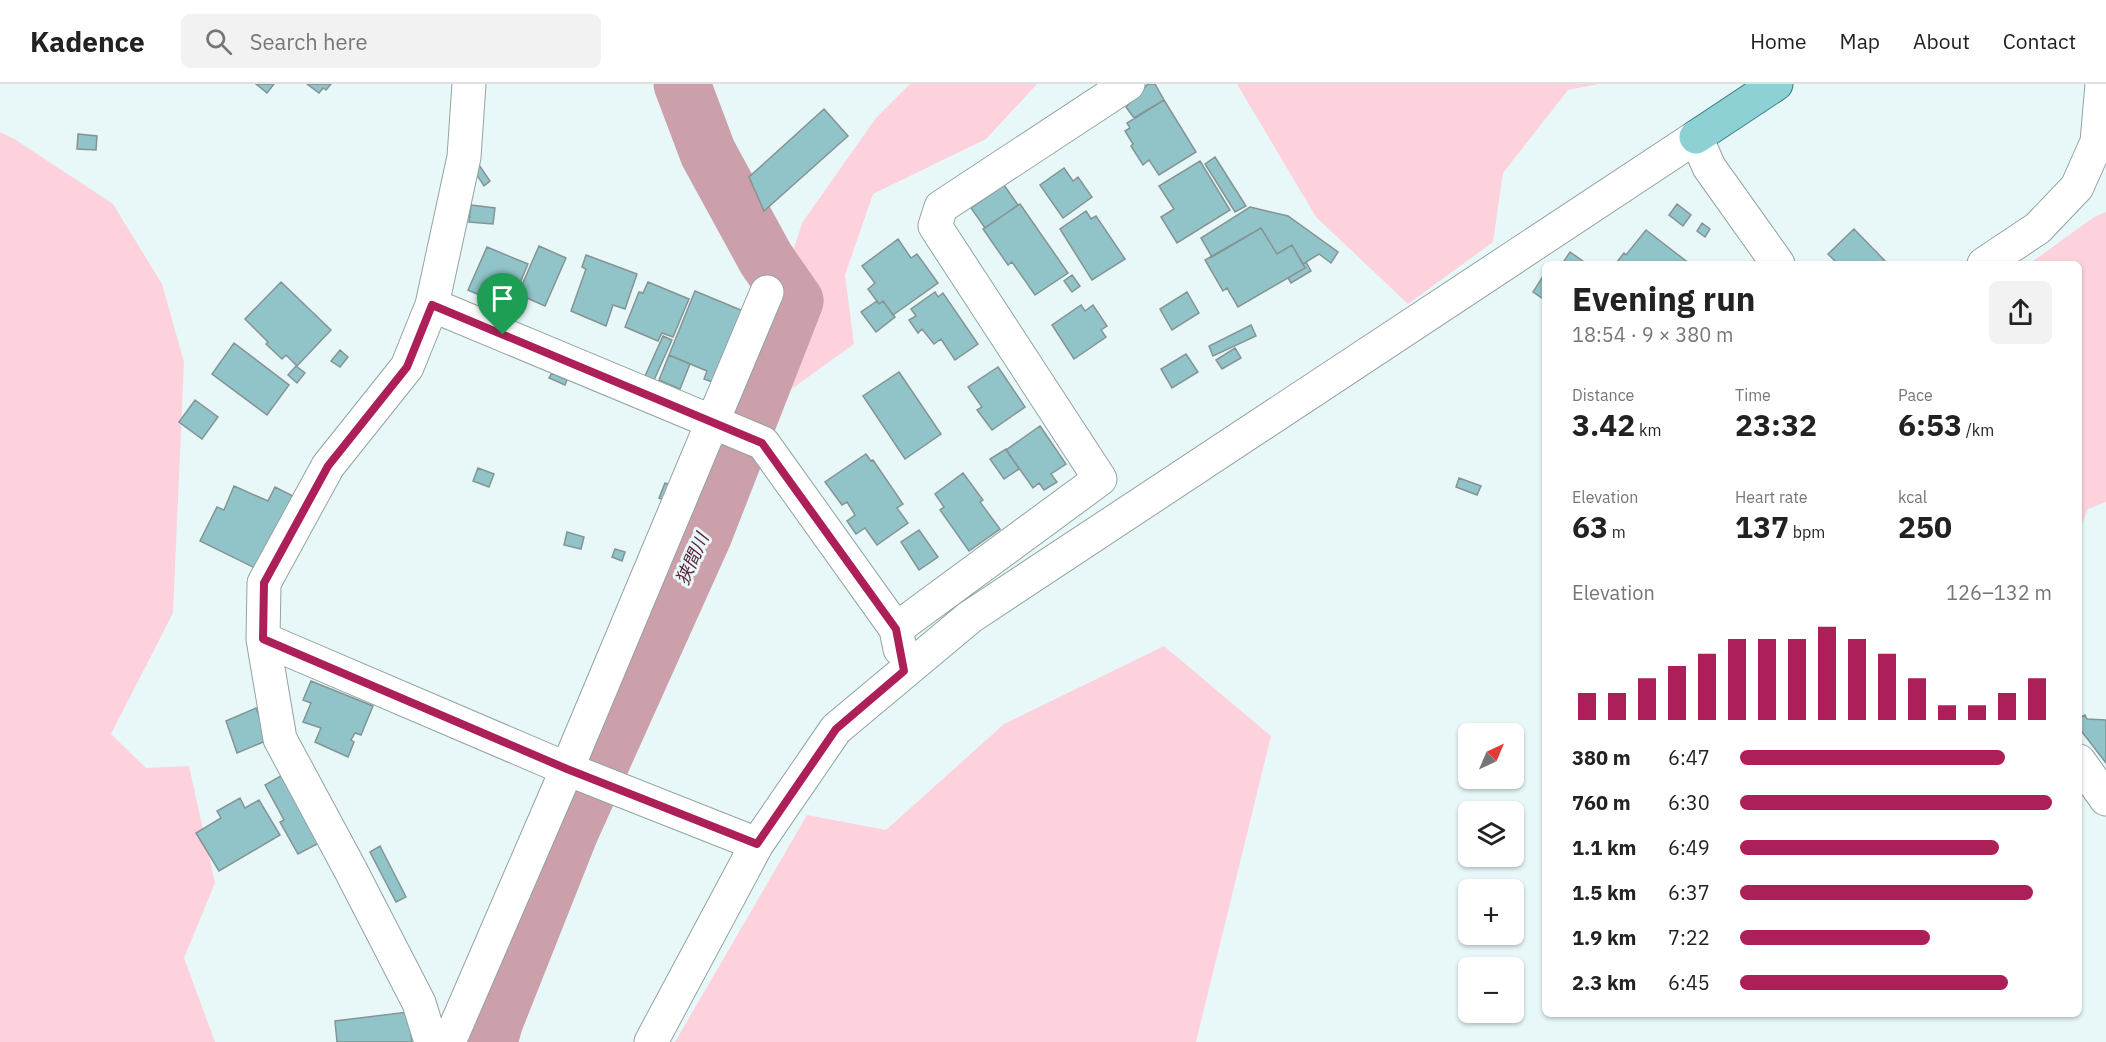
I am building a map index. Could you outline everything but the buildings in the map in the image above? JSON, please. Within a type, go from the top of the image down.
[{"type":"main road","points":[[1696,137],[1776,84]]},
{"type":"street","points":[[430,1042],[419,1003],[280,739],[263,639],[264,583],[328,466],[407,367],[432,305],[464,157],[469,84]]},
{"type":"street","points":[[896,629],[1100,479],[934,226],[941,207],[1128,84]]},
{"type":"street","points":[[1988,261],[2038,228],[2077,187],[2097,142],[2102,84]]},
{"type":"street","points":[[651,1042],[757,844],[836,729],[970,617],[1696,137],[1709,167],[1776,261]]},
{"type":"street","points":[[449,1042],[567,769],[767,292]]},
{"type":"street","points":[[432,305],[762,443],[896,629],[904,671]]},
{"type":"street","points":[[263,639],[567,769],[757,844]]},
{"type":"street","points":[[2082,765],[2106,800]]},
{"type":"shaded area","points":[[910,84],[1037,84],[986,139],[873,194],[845,275],[854,344],[772,403],[749,392],[802,223],[876,118]]},
{"type":"shaded area","points":[[1237,84],[1599,84],[1568,90],[1503,173],[1493,242],[1408,304],[1316,217]]},
{"type":"shaded area","points":[[0,132],[16,140],[113,204],[162,284],[184,362],[173,613],[111,734],[146,768],[189,766],[215,883],[184,958],[215,1042],[0,1042]]},
{"type":"shaded area","points":[[2106,212],[2106,502],[2088,509],[2082,524],[2082,261],[2033,261],[2094,217]]},
{"type":"shaded area","points":[[1164,646],[1271,736],[1196,1042],[675,1042],[807,815],[886,830],[1004,724]]},
{"type":"waterway","name":"狭間川","points":[[489,1042],[495,1021],[570,832],[704,534],[795,301],[766,259],[708,153],[682,84]]},
{"type":"route","points":[[432,305],[503,335],[762,443],[896,629],[904,671],[836,729],[757,844],[567,769],[263,639],[264,583],[328,466],[407,367],[432,305]]}]
